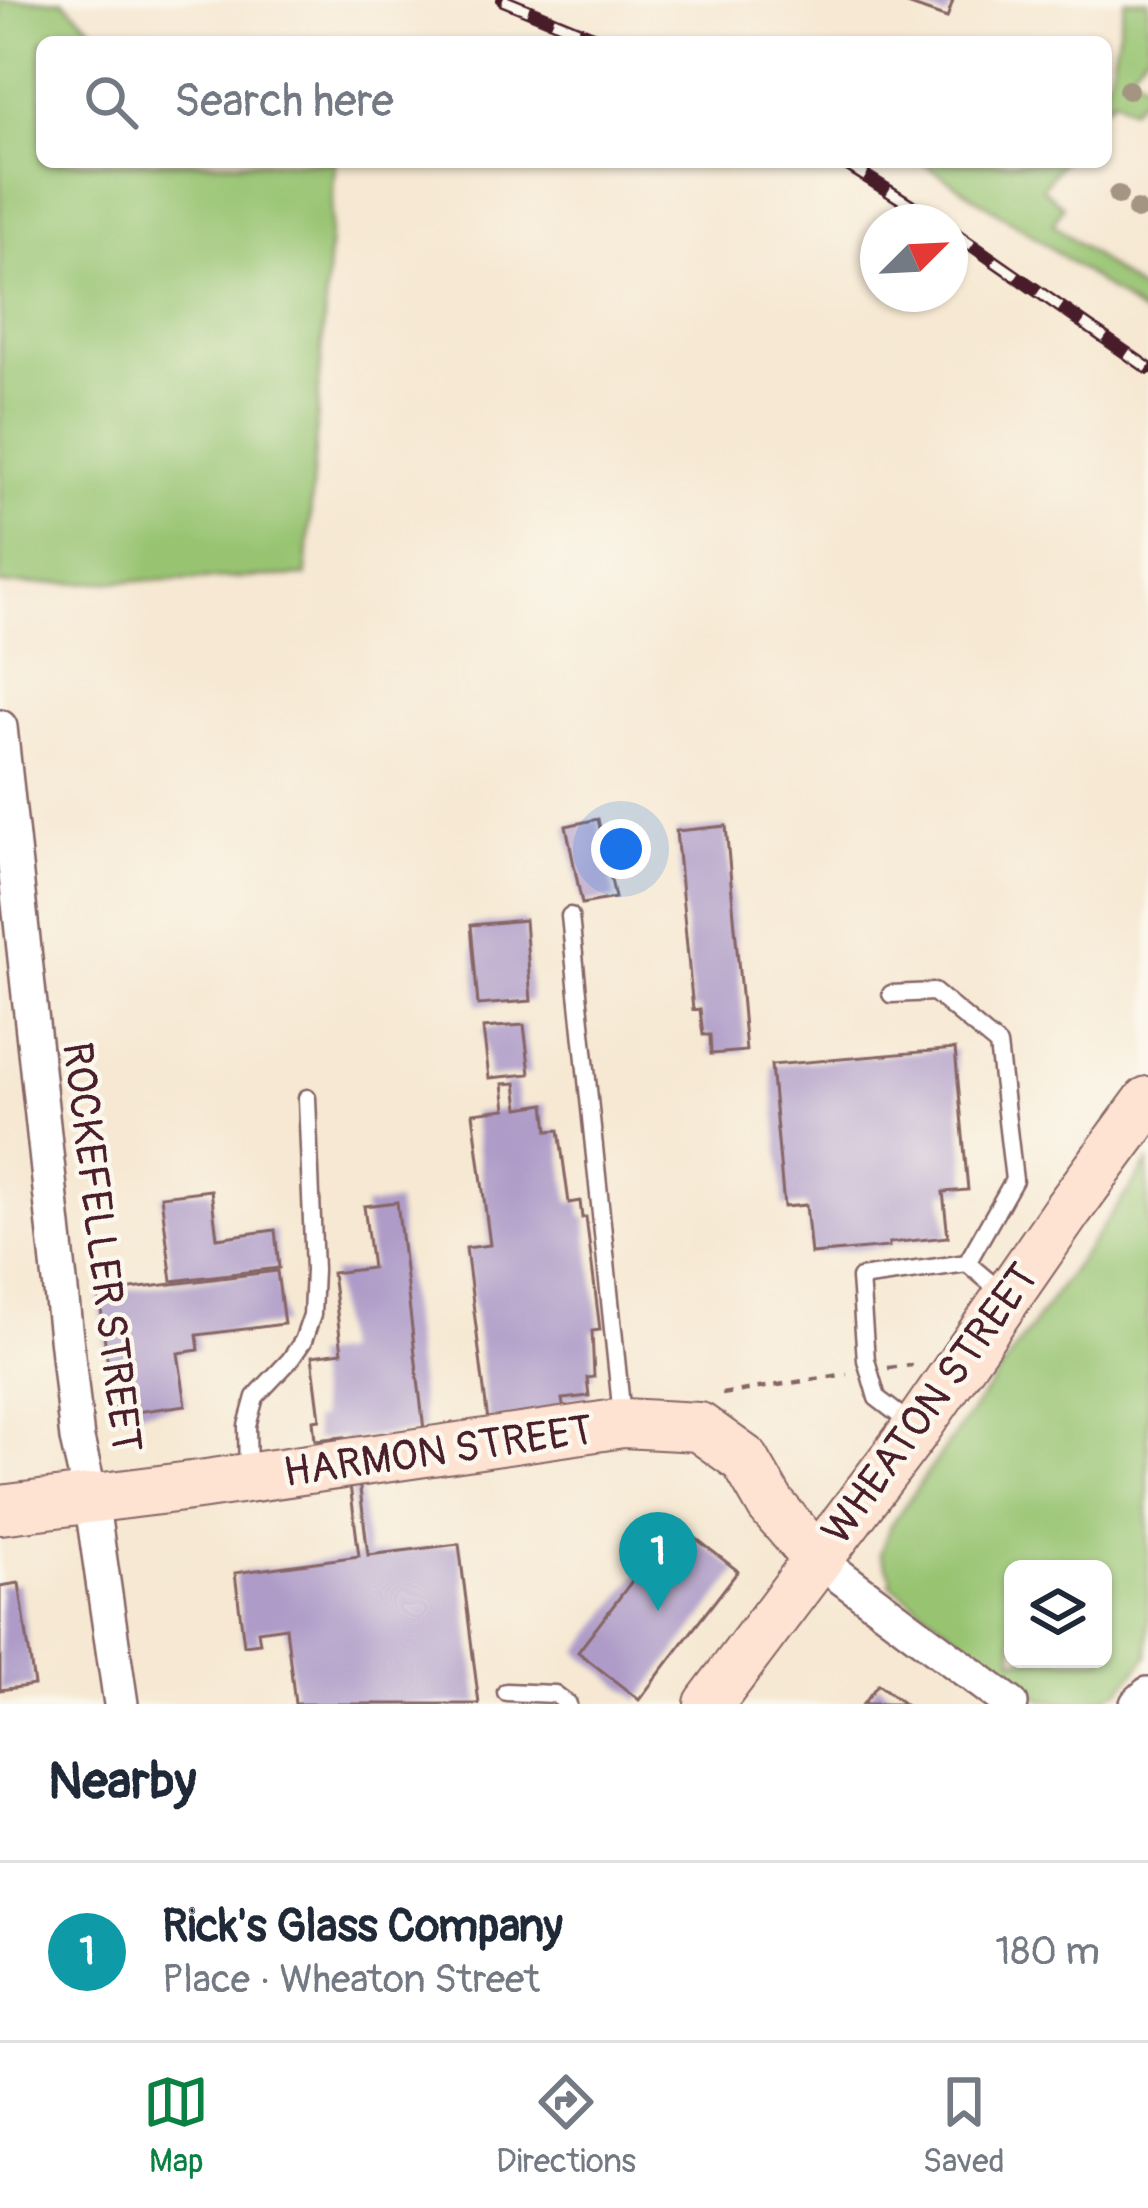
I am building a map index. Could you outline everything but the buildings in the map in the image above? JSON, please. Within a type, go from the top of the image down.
[{"type":"main road","name":"WHEATON STREET","points":[[709,1704],[916,1429],[1148,1101]]},
{"type":"main road","name":"HARMON STREET","points":[[0,1510],[623,1423],[699,1427],[745,1460],[771,1505],[817,1559]]},
{"type":"street","name":"ROCKEFELLER STREET","points":[[0,727],[14,993],[77,1439],[91,1499],[121,1704]]},
{"type":"street","points":[[817,1559],[1011,1704]]},
{"type":"street","points":[[1137,1704],[1148,1694]]},
{"type":"lane","points":[[570,916],[623,1423]]},
{"type":"lane","points":[[891,994],[934,992],[998,1045],[1014,1180],[967,1263]]},
{"type":"lane","points":[[248,1478],[247,1426],[255,1397],[290,1360],[312,1315],[307,1098]]},
{"type":"lane","points":[[916,1429],[877,1398],[866,1360],[860,1277],[967,1263],[1007,1297]]},
{"type":"lane","points":[[506,1693],[555,1694],[568,1704]]},
{"type":"path","points":[[708,1395],[924,1364]]},
{"type":"green space","points":[[0,0],[63,0],[101,36],[36,36],[36,168],[335,168],[306,576],[0,585]]},
{"type":"green space","points":[[1125,0],[1148,0],[1148,49],[1131,71],[1146,84],[1147,92],[1131,109],[1112,99],[1112,63]]},
{"type":"green space","points":[[930,168],[1057,168],[1042,188],[1063,206],[1053,224],[1148,297],[1148,318]]},
{"type":"green space","points":[[1148,1163],[1148,1656],[1120,1690],[1088,1704],[1042,1700],[890,1584],[892,1578],[880,1554],[890,1526]]},
{"type":"railway","points":[[503,0],[590,36]]},
{"type":"railway","points":[[852,168],[910,204]]},
{"type":"railway","points":[[968,243],[1148,368]]},
{"type":"place","name":"Rick's Glass Company","points":[[658,1611]]}]
